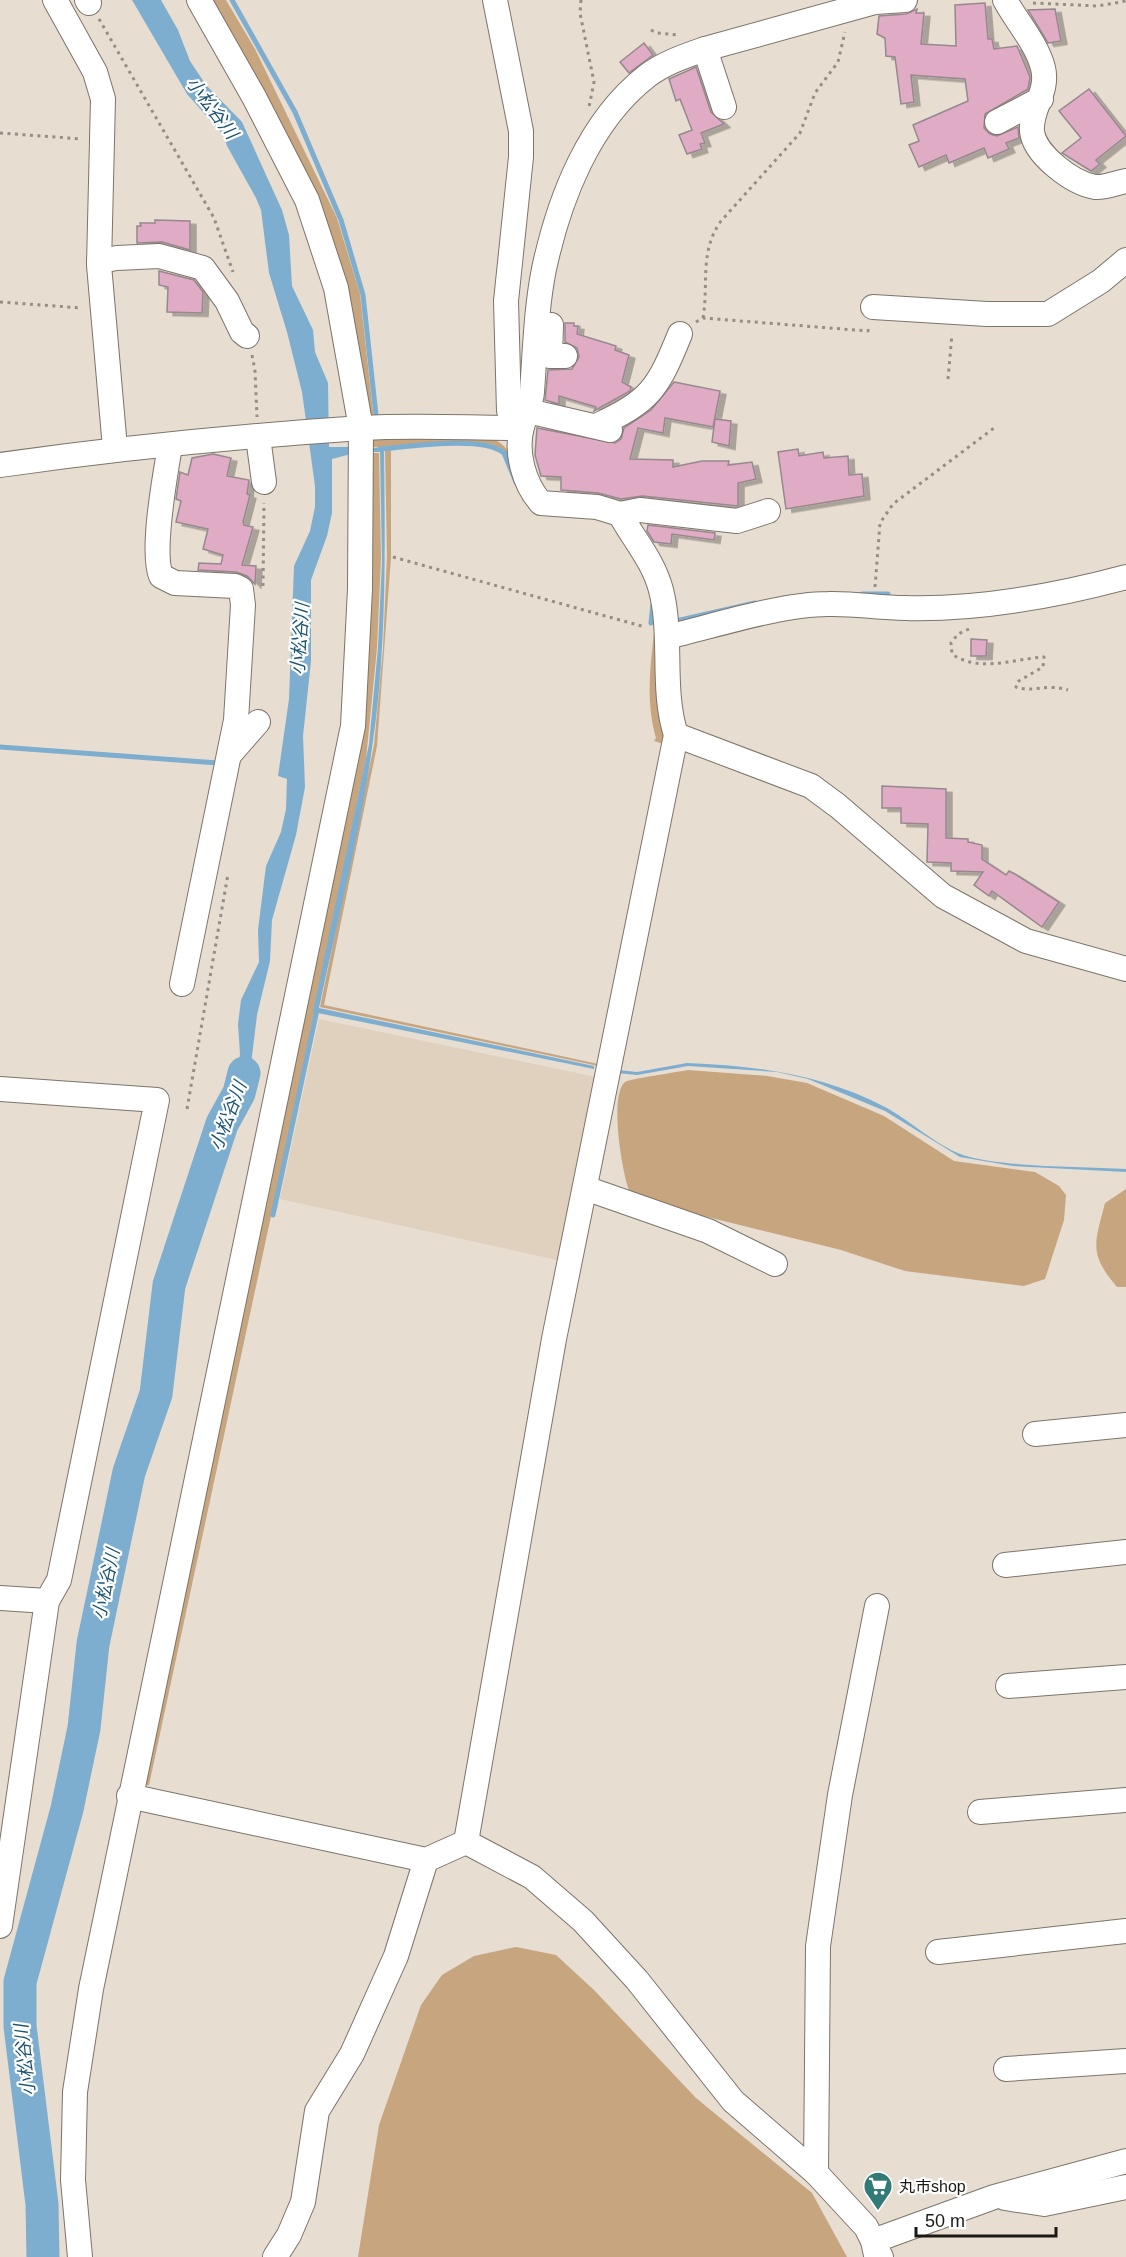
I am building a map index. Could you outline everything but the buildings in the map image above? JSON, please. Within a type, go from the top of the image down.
[{"type":"street","points":[[55,0],[101,86],[99,261],[115,448]]},
{"type":"street","points":[[80,2257],[73,2180],[75,2092],[91,1989],[129,1796],[322,884],[352,726],[360,589],[355,429],[336,288],[307,200],[254,97],[199,0]]},
{"type":"street","points":[[495,0],[520,131],[520,157],[506,302],[509,411],[524,419]]},
{"type":"street","points":[[768,511],[737,520],[640,510],[620,514],[597,507],[541,503],[531,492],[522,467],[524,419],[532,401],[541,290],[551,243],[563,206],[595,135],[631,90],[648,75],[683,56],[705,49],[875,2],[905,0]]},
{"type":"street","points":[[1007,3],[1043,66],[1045,79],[1041,99],[1034,113],[1032,129],[1035,144],[1040,151],[1069,175],[1090,186],[1098,187],[1126,181]]},
{"type":"street","points":[[705,49],[724,107]]},
{"type":"street","points":[[997,122],[1041,99]]},
{"type":"street","points":[[99,261],[159,256],[203,268],[227,301],[242,332],[248,336]]},
{"type":"street","points":[[873,307],[951,312],[1048,314],[1084,293],[1126,260]]},
{"type":"street","points":[[541,290],[551,307],[550,356],[565,356]]},
{"type":"street","points":[[0,465],[115,448],[170,446],[355,429],[524,419],[606,429],[661,380],[680,334]]},
{"type":"street","points":[[263,436],[264,482]]},
{"type":"street","points":[[170,446],[159,538],[157,567],[161,576],[175,583],[236,586],[241,589],[243,605],[237,720],[182,984]]},
{"type":"street","points":[[466,1842],[554,1339],[676,735],[669,712],[667,633],[661,590],[649,556],[620,514]]},
{"type":"street","points":[[667,633],[827,603],[874,606],[969,606],[1088,588],[1126,577]]},
{"type":"street","points":[[230,754],[258,722]]},
{"type":"street","points":[[676,735],[811,786],[838,806],[943,896],[1026,941],[1126,969]]},
{"type":"street","points":[[0,1089],[157,1100],[59,1580],[47,1601],[0,1926]]},
{"type":"street","points":[[585,1188],[708,1231],[775,1263]]},
{"type":"street","points":[[1035,1434],[1126,1425]]},
{"type":"street","points":[[1005,1565],[1126,1552]]},
{"type":"street","points":[[0,1598],[47,1601]]},
{"type":"street","points":[[816,2173],[818,1946],[840,1795],[877,1606]]},
{"type":"street","points":[[1008,1686],[1126,1677]]},
{"type":"street","points":[[129,1796],[426,1860],[466,1842]]},
{"type":"street","points":[[980,1812],[1126,1800]]},
{"type":"street","points":[[466,1842],[532,1877],[583,1921],[637,1980],[733,2101],[816,2173],[866,2227],[877,2252],[994,2197],[1126,2162]]},
{"type":"street","points":[[275,2257],[290,2235],[303,2202],[317,2111],[352,2054],[396,1956],[426,1860]]},
{"type":"street","points":[[938,1952],[1126,1931]]},
{"type":"street","points":[[1006,2069],[1126,2061]]},
{"type":"street","points":[[994,2197],[1044,2204],[1126,2187]]},
{"type":"path","points":[[581,0],[580,13],[594,82],[587,122],[588,130],[595,135]]},
{"type":"path","points":[[1007,3],[1098,6],[1126,1]]},
{"type":"path","points":[[88,2],[214,218],[231,260],[236,282]]},
{"type":"path","points":[[704,318],[707,250],[711,236],[721,221],[800,133],[816,93],[838,62],[845,39],[846,10]]},
{"type":"path","points":[[0,133],[102,141]]},
{"type":"path","points":[[0,302],[102,309]]},
{"type":"path","points":[[680,334],[678,327],[681,322],[699,322],[704,318],[868,331],[873,307]]},
{"type":"path","points":[[948,380],[953,346],[951,312]]},
{"type":"path","points":[[248,336],[263,436]]},
{"type":"path","points":[[874,606],[880,523],[893,504],[994,428]]},
{"type":"path","points":[[393,556],[667,633]]},
{"type":"path","points":[[978,625],[958,634],[951,643],[952,654],[961,660],[999,665],[1044,657],[1043,667],[1017,682],[1016,687],[1023,689],[1054,685],[1068,690]]},
{"type":"shaded area","points":[[204,0],[226,0],[255,49],[337,218],[360,294],[374,421],[369,419],[340,289]]},
{"type":"shaded area","points":[[374,433],[488,437],[499,442],[511,456],[528,494],[535,502],[559,511],[607,516],[625,529],[641,552],[654,578],[660,600],[660,623],[654,625],[650,582],[645,571],[617,524],[611,519],[561,512],[543,508],[535,504],[520,488],[506,453],[499,447],[471,442],[391,446],[391,557],[377,746],[324,1005],[603,1065],[603,1067],[320,1007],[374,745],[383,649],[387,556],[385,447],[372,447],[372,453],[379,453],[381,558],[377,648],[366,759],[306,1053],[149,1785],[141,1785],[257,1195],[348,766],[361,652],[364,573],[362,455],[365,441]]},
{"type":"shaded area","points":[[654,632],[658,633],[666,745],[654,741],[656,738],[651,711],[650,685]]},
{"type":"shaded area","points":[[319,1019],[596,1077],[562,1261],[280,1199]]},
{"type":"shaded area","points":[[688,1070],[767,1076],[807,1083],[884,1116],[954,1161],[1035,1172],[1059,1186],[1066,1195],[1064,1220],[1045,1279],[1024,1286],[905,1271],[841,1250],[651,1203],[629,1190],[626,1181],[618,1134],[620,1090],[628,1081]]},
{"type":"shaded area","points":[[1126,1189],[1126,1287],[1117,1287],[1101,1265],[1096,1247],[1105,1203]]},
{"type":"shaded area","points":[[516,1947],[556,1955],[594,1990],[696,2098],[812,2193],[847,2257],[358,2257],[379,2125],[421,2005],[442,1975],[474,1956]]},
{"type":"water","points":[[132,0],[161,0],[178,30],[190,61],[206,85],[242,122],[282,210],[289,235],[292,286],[313,330],[315,352],[328,383],[329,447],[351,447],[351,454],[332,459],[332,513],[327,536],[311,580],[311,661],[303,736],[305,787],[296,835],[272,920],[270,961],[257,1015],[248,1089],[241,1107],[228,1122],[227,1095],[236,1082],[240,1054],[238,1024],[241,1000],[259,962],[258,930],[266,866],[281,832],[286,809],[287,779],[278,776],[289,699],[294,566],[310,531],[315,507],[315,486],[302,392],[269,273],[261,210],[224,136],[187,94]]},
{"type":"water","points":[[384,447],[383,636],[377,711],[361,813],[319,1008],[594,1066],[594,1069],[313,1012],[369,744],[378,648],[382,561],[380,452],[373,452],[372,448]]},
{"type":"water","points":[[687,1063],[739,1066],[776,1072],[688,1066],[637,1075],[617,1073],[618,1070],[637,1072]]},
{"type":"water","points":[[778,1072],[813,1079],[861,1096],[885,1107],[943,1145],[963,1155],[1000,1162],[1126,1169],[1126,1172],[1013,1166],[960,1157],[885,1111],[808,1079]]},
{"type":"waterway","points":[[232,0],[295,112],[341,220],[363,295],[376,415]]},
{"type":"waterway","points":[[380,449],[444,443],[494,448],[504,453],[516,482]]},
{"type":"waterway","points":[[862,594],[888,594]]},
{"type":"waterway","points":[[676,621],[755,603]]},
{"type":"waterway","points":[[651,623],[653,604]]},
{"type":"waterway","points":[[0,747],[218,763]]},
{"type":"waterway","points":[[273,1215],[317,1010]]},
{"type":"waterway","name":"小松谷川","points":[[43,2257],[42,2204],[20,2026],[20,1982],[67,1809],[84,1728],[93,1644],[129,1472],[156,1394],[169,1285],[222,1124],[239,1093],[244,1073]]},
{"type":"place","name":"丸市shop","points":[[878,2212]]}]
